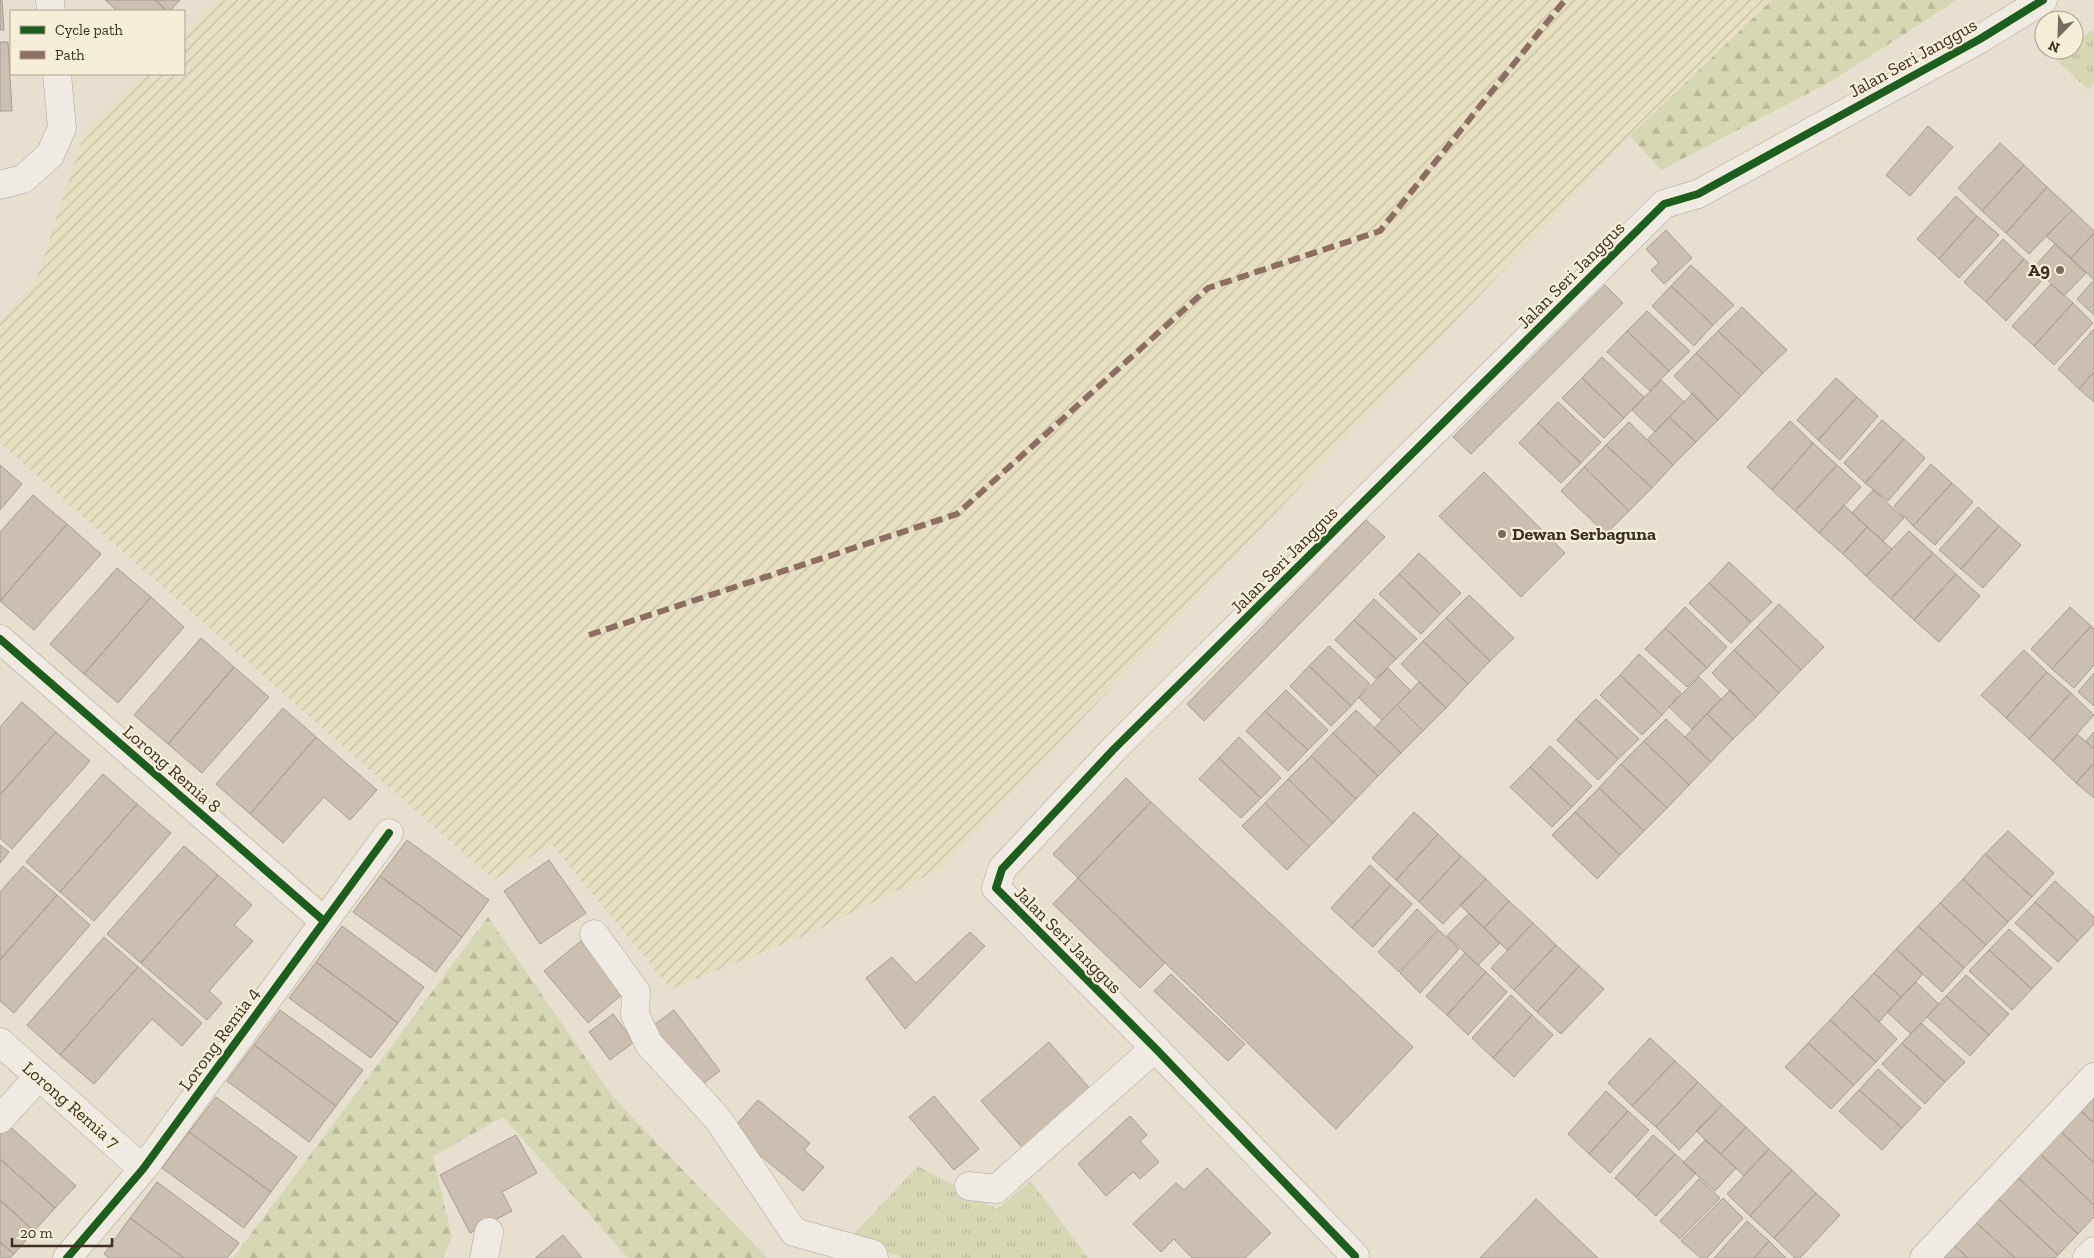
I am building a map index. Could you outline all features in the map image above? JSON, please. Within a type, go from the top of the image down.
[{"type":"street","name":"Jalan Seri Janggus","points":[[1355,1256],[996,888],[1002,869],[1113,750],[1664,204],[1698,194],[1980,39],[2043,0]]},
{"type":"street","points":[[0,186],[23,179],[50,156],[62,128],[57,75]]},
{"type":"street","name":"Lorong Remia 8","points":[[0,639],[324,921]]},
{"type":"street","name":"Lorong Remia 4","points":[[66,1258],[143,1169],[389,833]]},
{"type":"street","points":[[594,934],[636,992],[635,1015],[649,1044],[717,1118],[794,1232],[873,1254],[874,1258]]},
{"type":"street","name":"Lorong Remia 7","points":[[0,1042],[143,1169]]},
{"type":"street","points":[[969,1186],[996,1190],[1154,1048]]},
{"type":"street","points":[[0,1119],[39,1076]]},
{"type":"street","points":[[1924,1258],[2094,1077]]},
{"type":"street","points":[[484,1258],[489,1232]]},
{"type":"street","points":[[2087,1258],[2094,1251]]},
{"type":"shaded area","points":[[218,0],[1772,0],[1630,136],[941,869],[811,933],[671,989],[551,844],[494,880],[0,443],[0,322],[37,277],[85,131],[142,75],[185,75],[185,33]]},
{"type":"green space","points":[[1772,0],[1957,0],[1830,82],[1661,170],[1630,136]]},
{"type":"green space","points":[[2094,30],[2094,83],[2088,90],[2057,60],[2084,60],[2084,36]]},
{"type":"green space","points":[[488,917],[612,1096],[767,1258],[628,1258],[503,1117],[433,1156],[452,1238],[443,1258],[233,1258]]},
{"type":"green space","points":[[918,1166],[997,1209],[1031,1181],[1088,1258],[905,1258],[848,1240]]},
{"type":"building","points":[[0,0],[2,0],[4,30],[0,30]]},
{"type":"building","points":[[105,0],[155,0],[166,10],[116,10]]},
{"type":"building","points":[[155,0],[180,0],[171,10],[166,10]]},
{"type":"building","points":[[0,42],[8,42],[12,111],[0,111]]},
{"type":"building","points":[[1928,126],[1953,147],[1910,196],[1886,175]]},
{"type":"building","points":[[2000,143],[2024,165],[1982,211],[1958,188]]},
{"type":"building","points":[[2024,165],[2047,187],[2006,233],[1982,211]]},
{"type":"building","points":[[2047,187],[2072,210],[2029,254],[2006,233]]},
{"type":"building","points":[[1956,196],[1977,216],[1939,259],[1917,239]]},
{"type":"building","points":[[2072,210],[2094,233],[2071,258],[2046,236]]},
{"type":"building","points":[[1977,216],[1999,235],[1959,278],[1939,259]]},
{"type":"building","points":[[1666,230],[1692,258],[1664,284],[1651,270],[1659,263],[1646,249]]},
{"type":"building","points":[[2094,233],[2094,280],[2071,258]]},
{"type":"building","points":[[2003,239],[2024,259],[1986,302],[1964,282]]},
{"type":"building","name":"A9","points":[[2055,244],[2086,273],[2064,296],[2034,267]]},
{"type":"building","points":[[2024,259],[2044,278],[2006,321],[1986,302]]},
{"type":"building","points":[[1691,265],[1734,305],[1713,325],[1671,286]]},
{"type":"building","points":[[2094,280],[2094,315],[2077,299]]},
{"type":"building","points":[[2051,284],[2073,303],[2034,346],[2012,326]]},
{"type":"building","points":[[1605,285],[1623,303],[1471,454],[1453,437]]},
{"type":"building","points":[[1671,286],[1713,325],[1694,346],[1652,306]]},
{"type":"building","points":[[2073,303],[2093,323],[2054,365],[2034,346]]},
{"type":"building","points":[[1742,307],[1787,350],[1763,373],[1718,331]]},
{"type":"building","points":[[1647,311],[1690,351],[1669,371],[1627,331]]},
{"type":"building","points":[[2094,329],[2094,372],[2079,389],[2058,369]]},
{"type":"building","points":[[1627,331],[1669,371],[1650,391],[1607,352]]},
{"type":"building","points":[[1718,331],[1763,373],[1741,396],[1696,353]]},
{"type":"building","points":[[1696,353],[1741,396],[1718,420],[1674,376]]},
{"type":"building","points":[[1602,357],[1644,397],[1624,418],[1582,378]]},
{"type":"building","points":[[2094,372],[2094,402],[2079,389]]},
{"type":"building","points":[[1582,378],[1624,418],[1604,438],[1562,398]]},
{"type":"building","points":[[1836,378],[1857,397],[1818,440],[1797,420]]},
{"type":"building","points":[[1661,380],[1684,402],[1655,432],[1632,410]]},
{"type":"building","points":[[1693,393],[1718,420],[1696,442],[1669,417]]},
{"type":"building","points":[[1857,397],[1878,416],[1840,460],[1818,440]]},
{"type":"building","points":[[1558,402],[1601,442],[1581,463],[1538,423]]},
{"type":"building","points":[[1669,417],[1696,442],[1673,465],[1647,440]]},
{"type":"building","points":[[1882,420],[1904,439],[1865,483],[1844,463]]},
{"type":"building","points":[[1790,421],[1813,443],[1772,490],[1747,467]]},
{"type":"building","points":[[1629,422],[1673,465],[1652,488],[1606,445]]},
{"type":"building","points":[[1538,423],[1581,463],[1561,483],[1519,443]]},
{"type":"building","points":[[1904,439],[1925,458],[1888,501],[1865,483]]},
{"type":"building","points":[[1813,443],[1837,465],[1795,511],[1772,490]]},
{"type":"building","points":[[1606,445],[1652,488],[1629,511],[1584,467]]},
{"type":"building","points":[[1931,464],[1952,483],[1913,526],[1894,506]]},
{"type":"building","points":[[0,465],[22,484],[0,510]]},
{"type":"building","points":[[1837,465],[1861,487],[1819,533],[1795,511]]},
{"type":"building","points":[[1584,467],[1629,511],[1606,534],[1561,491]]},
{"type":"building","name":"Dewan Serbaguna","points":[[1484,472],[1565,553],[1521,597],[1439,516]]},
{"type":"building","points":[[1952,483],[1973,502],[1935,545],[1913,526]]},
{"type":"building","points":[[1873,490],[1904,518],[1883,541],[1852,513]]},
{"type":"building","points":[[33,495],[67,524],[0,601],[0,532]]},
{"type":"building","points":[[1844,505],[1867,527],[1843,554],[1819,533]]},
{"type":"building","points":[[1978,507],[1999,526],[1961,569],[1939,550]]},
{"type":"building","points":[[1366,520],[1385,537],[1204,721],[1187,704]]},
{"type":"building","points":[[67,524],[101,554],[34,630],[0,601]]},
{"type":"building","points":[[1999,526],[2021,545],[1983,588],[1961,569]]},
{"type":"building","points":[[1867,527],[1892,549],[1866,576],[1843,554]]},
{"type":"building","points":[[1909,531],[1933,553],[1891,599],[1866,576]]},
{"type":"building","points":[[1419,553],[1461,593],[1440,614],[1399,574]]},
{"type":"building","points":[[1933,553],[1956,574],[1914,620],[1891,599]]},
{"type":"building","points":[[1729,562],[1772,602],[1751,622],[1709,583]]},
{"type":"building","points":[[117,568],[151,597],[84,674],[50,644]]},
{"type":"building","points":[[1399,574],[1440,614],[1421,634],[1379,594]]},
{"type":"building","points":[[1956,574],[1980,596],[1939,642],[1914,620]]},
{"type":"building","points":[[1709,583],[1751,622],[1731,643],[1689,603]]},
{"type":"building","points":[[1469,595],[1514,638],[1490,661],[1446,618]]},
{"type":"building","points":[[151,597],[184,627],[118,703],[84,674]]},
{"type":"building","points":[[1374,599],[1417,639],[1396,659],[1354,620]]},
{"type":"building","points":[[1779,604],[1824,647],[1801,670],[1757,627]]},
{"type":"building","points":[[1685,607],[1727,647],[1707,668],[1665,628]]},
{"type":"building","points":[[2070,607],[2091,626],[2052,669],[2031,649]]},
{"type":"building","points":[[1446,618],[1490,661],[1468,684],[1423,641]]},
{"type":"building","points":[[1354,620],[1396,659],[1376,679],[1335,640]]},
{"type":"building","points":[[2091,626],[2094,629],[2094,665],[2074,688],[2052,669]]},
{"type":"building","points":[[1757,627],[1801,670],[1779,693],[1734,650]]},
{"type":"building","points":[[1665,628],[1707,668],[1687,687],[1645,649]]},
{"type":"building","points":[[201,638],[234,667],[168,744],[134,715]]},
{"type":"building","points":[[1423,641],[1468,684],[1446,708],[1401,664]]},
{"type":"building","points":[[1329,646],[1370,684],[1351,706],[1309,666]]},
{"type":"building","points":[[1734,650],[1779,693],[1756,717],[1712,673]]},
{"type":"building","points":[[2024,650],[2047,672],[2006,718],[1981,695]]},
{"type":"building","points":[[1639,654],[1681,693],[1662,715],[1620,675]]},
{"type":"building","points":[[1309,666],[1351,706],[1331,726],[1290,686]]},
{"type":"building","points":[[234,667],[269,697],[202,773],[168,744]]},
{"type":"building","points":[[1388,668],[1411,691],[1382,720],[1359,698]]},
{"type":"building","points":[[2047,672],[2071,693],[2029,739],[2006,718]]},
{"type":"building","points":[[2094,673],[2094,706],[2078,692]]},
{"type":"building","points":[[1620,675],[1662,715],[1642,735],[1600,695]]},
{"type":"building","points":[[1699,677],[1721,699],[1692,729],[1669,707]]},
{"type":"building","points":[[1419,682],[1446,708],[1423,731],[1397,705]]},
{"type":"building","points":[[1286,690],[1328,730],[1308,750],[1265,711]]},
{"type":"building","points":[[1730,690],[1756,717],[1733,739],[1707,714]]},
{"type":"building","points":[[2071,693],[2094,715],[2053,761],[2029,739]]},
{"type":"building","points":[[1596,699],[1639,739],[1618,759],[1576,719]]},
{"type":"building","points":[[22,702],[56,732],[0,795],[0,727]]},
{"type":"building","points":[[1397,705],[1423,731],[1401,753],[1374,728]]},
{"type":"building","points":[[283,708],[316,737],[250,814],[216,784]]},
{"type":"building","points":[[1356,710],[1401,753],[1378,776],[1333,733]]},
{"type":"building","points":[[1265,711],[1308,750],[1288,771],[1246,731]]},
{"type":"building","points":[[1707,714],[1733,739],[1711,762],[1685,737]]},
{"type":"building","points":[[1576,719],[1618,759],[1598,780],[1557,740]]},
{"type":"building","points":[[1666,719],[1711,762],[1689,785],[1644,741]]},
{"type":"building","points":[[56,732],[90,761],[12,849],[0,838],[0,795]]},
{"type":"building","points":[[2094,732],[2094,749],[2086,741]]},
{"type":"building","points":[[1333,733],[1378,776],[1356,799],[1311,756]]},
{"type":"building","points":[[2077,734],[2094,749],[2094,763],[2076,783],[2053,761]]},
{"type":"building","points":[[316,737],[377,790],[350,820],[324,797],[283,843],[250,814]]},
{"type":"building","points":[[1239,737],[1281,778],[1261,798],[1219,758]]},
{"type":"building","points":[[1644,741],[1689,785],[1667,808],[1621,764]]},
{"type":"building","points":[[1550,746],[1592,786],[1572,807],[1530,767]]},
{"type":"building","points":[[1311,756],[1356,799],[1333,823],[1288,779]]},
{"type":"building","points":[[1219,758],[1261,798],[1241,818],[1199,779]]},
{"type":"building","points":[[2094,763],[2094,798],[2076,783]]},
{"type":"building","points":[[1621,764],[1667,808],[1644,831],[1599,788]]},
{"type":"building","points":[[1530,767],[1572,807],[1552,827],[1510,787]]},
{"type":"building","points":[[103,774],[137,804],[60,892],[26,862]]},
{"type":"building","points":[[1126,778],[1151,802],[1078,878],[1053,854]]},
{"type":"building","points":[[1288,779],[1333,823],[1309,847],[1265,803]]},
{"type":"building","points":[[1599,788],[1644,831],[1620,855],[1575,812]]},
{"type":"building","points":[[1151,802],[1413,1047],[1336,1129],[1078,878]]},
{"type":"building","points":[[1265,803],[1309,847],[1287,870],[1242,826]]},
{"type":"building","points":[[137,804],[171,833],[94,921],[60,892]]},
{"type":"building","points":[[1414,812],[1438,834],[1396,880],[1372,858]]},
{"type":"building","points":[[1575,812],[1620,855],[1597,879],[1552,835]]},
{"type":"building","points":[[2008,831],[2054,873],[2032,897],[1985,854]]},
{"type":"building","points":[[1438,834],[1461,856],[1419,902],[1396,880]]},
{"type":"building","points":[[407,840],[489,900],[462,937],[380,876]]},
{"type":"building","points":[[0,845],[9,852],[0,863]]},
{"type":"building","points":[[184,846],[218,875],[141,963],[107,934]]},
{"type":"building","points":[[1985,854],[2032,897],[2008,922],[1963,879]]},
{"type":"building","points":[[1461,856],[1486,879],[1443,924],[1419,902]]},
{"type":"building","points":[[549,860],[586,913],[540,944],[504,891]]},
{"type":"building","points":[[1370,865],[1391,885],[1352,928],[1331,908]]},
{"type":"building","points":[[23,866],[57,895],[0,960],[0,892]]},
{"type":"building","points":[[218,875],[252,905],[234,925],[253,941],[209,991],[222,1003],[207,1020],[141,963]]},
{"type":"building","points":[[380,876],[462,937],[436,972],[353,912]]},
{"type":"building","points":[[1078,878],[1165,963],[1140,988],[1053,904]]},
{"type":"building","points":[[1486,879],[1509,901],[1484,928],[1460,905]]},
{"type":"building","points":[[1963,879],[2008,922],[1986,945],[1940,903]]},
{"type":"building","points":[[2055,881],[2094,917],[2094,924],[2078,941],[2035,902]]},
{"type":"building","points":[[1391,885],[1412,904],[1373,947],[1352,928]]},
{"type":"building","points":[[57,895],[90,925],[14,1013],[0,1001],[0,960]]},
{"type":"building","points":[[1509,901],[1533,923],[1507,950],[1484,928]]},
{"type":"building","points":[[2035,902],[2078,941],[2058,962],[2015,923]]},
{"type":"building","points":[[1940,903],[1986,945],[1964,968],[1918,926]]},
{"type":"building","points":[[1417,909],[1438,929],[1399,972],[1378,952]]},
{"type":"building","points":[[1469,913],[1500,943],[1478,965],[1447,936]]},
{"type":"building","points":[[1533,923],[1556,945],[1514,990],[1491,968]]},
{"type":"building","points":[[342,926],[424,987],[398,1023],[316,962]]},
{"type":"building","points":[[1918,926],[1964,968],[1942,992],[1896,949]]},
{"type":"building","points":[[2009,929],[2052,968],[2032,989],[1989,950]]},
{"type":"building","points":[[1439,930],[1459,949],[1420,993],[1400,973]]},
{"type":"building","points":[[970,932],[985,946],[905,1029],[866,978],[892,957],[916,983]]},
{"type":"building","points":[[104,937],[138,967],[60,1055],[27,1025]]},
{"type":"building","points":[[581,941],[624,993],[588,1023],[544,971]]},
{"type":"building","points":[[1556,945],[1579,966],[1537,1012],[1514,990]]},
{"type":"building","points":[[1896,949],[1923,974],[1901,997],[1874,973]]},
{"type":"building","points":[[1989,950],[2032,989],[2012,1010],[1969,971]]},
{"type":"building","points":[[1465,953],[1486,972],[1447,1015],[1426,996]]},
{"type":"building","points":[[316,962],[398,1023],[371,1058],[289,998]]},
{"type":"building","points":[[1579,966],[1604,989],[1561,1034],[1537,1012]]},
{"type":"building","points":[[138,967],[202,1023],[182,1046],[152,1019],[94,1084],[60,1055]]},
{"type":"building","points":[[1486,972],[1507,992],[1468,1035],[1447,1015]]},
{"type":"building","points":[[1874,973],[1901,997],[1879,1022],[1852,996]]},
{"type":"building","points":[[1171,974],[1245,1044],[1228,1061],[1154,991]]},
{"type":"building","points":[[1966,975],[2009,1014],[1989,1035],[1946,996]]},
{"type":"building","points":[[1916,982],[1939,1004],[1911,1034],[1887,1012]]},
{"type":"building","points":[[1511,995],[1532,1015],[1493,1058],[1472,1038]]},
{"type":"building","points":[[1852,996],[1897,1039],[1876,1062],[1830,1020]]},
{"type":"building","points":[[1946,996],[1989,1035],[1970,1056],[1927,1017]]},
{"type":"building","points":[[280,1010],[363,1070],[336,1106],[254,1045]]},
{"type":"building","points":[[674,1010],[720,1071],[696,1089],[650,1028]]},
{"type":"building","points":[[613,1014],[634,1042],[610,1060],[589,1032]]},
{"type":"building","points":[[1532,1015],[1553,1035],[1514,1077],[1493,1058]]},
{"type":"building","points":[[1830,1020],[1876,1062],[1854,1085],[1808,1043]]},
{"type":"building","points":[[1921,1023],[1965,1062],[1945,1082],[1902,1043]]},
{"type":"building","points":[[1650,1038],[1675,1061],[1632,1106],[1608,1083]]},
{"type":"building","points":[[1049,1042],[1093,1092],[1025,1151],[981,1101]]},
{"type":"building","points":[[1808,1043],[1854,1085],[1831,1109],[1785,1067]]},
{"type":"building","points":[[1902,1043],[1945,1082],[1925,1104],[1882,1064]]},
{"type":"building","points":[[254,1045],[336,1106],[309,1142],[227,1081]]},
{"type":"building","points":[[1675,1061],[1698,1082],[1656,1127],[1632,1106]]},
{"type":"building","points":[[1878,1069],[1921,1108],[1902,1128],[1859,1090]]},
{"type":"building","points":[[1698,1082],[1722,1105],[1679,1150],[1656,1127]]},
{"type":"building","points":[[2094,1086],[2094,1123],[2076,1106]]},
{"type":"building","points":[[1859,1090],[1902,1128],[1882,1150],[1839,1111]]},
{"type":"building","points":[[1606,1091],[1628,1111],[1589,1154],[1568,1134]]},
{"type":"building","points":[[934,1096],[979,1149],[954,1170],[909,1117]]},
{"type":"building","points":[[216,1097],[297,1157],[271,1192],[189,1132]]},
{"type":"building","points":[[758,1100],[810,1143],[804,1150],[824,1167],[803,1191],[731,1131]]},
{"type":"building","points":[[1722,1105],[1746,1127],[1721,1154],[1696,1131]]},
{"type":"building","points":[[2076,1106],[2094,1123],[2094,1163],[2055,1126]]},
{"type":"building","points":[[1628,1111],[1649,1130],[1610,1173],[1589,1154]]},
{"type":"building","points":[[1130,1116],[1147,1135],[1140,1141],[1159,1162],[1140,1179],[1133,1172],[1106,1196],[1078,1164]]},
{"type":"building","points":[[5,1122],[76,1186],[55,1208],[0,1159],[0,1128]]},
{"type":"building","points":[[2055,1126],[2094,1163],[2094,1205],[2035,1149]]},
{"type":"building","points":[[1746,1127],[1769,1149],[1744,1176],[1721,1154]]},
{"type":"building","points":[[189,1132],[271,1192],[244,1228],[162,1168]]},
{"type":"building","points":[[516,1135],[537,1173],[502,1192],[512,1211],[470,1233],[440,1175]]},
{"type":"building","points":[[1653,1135],[1675,1154],[1636,1197],[1615,1178]]},
{"type":"building","points":[[1705,1140],[1736,1168],[1715,1191],[1683,1163]]},
{"type":"building","points":[[1769,1149],[1792,1170],[1750,1216],[1727,1194]]},
{"type":"building","points":[[2035,1149],[2094,1205],[2094,1217],[2078,1234],[2012,1172]]},
{"type":"building","points":[[1675,1154],[1696,1173],[1656,1216],[1636,1197]]},
{"type":"building","points":[[0,1159],[55,1208],[34,1231],[0,1200]]},
{"type":"building","points":[[1207,1168],[1271,1233],[1245,1258],[1192,1258],[1174,1239],[1161,1252],[1133,1224],[1176,1183],[1184,1190]]},
{"type":"building","points":[[1792,1170],[1816,1193],[1774,1238],[1750,1216]]},
{"type":"building","points":[[2012,1172],[2078,1234],[2058,1255],[1992,1193]]},
{"type":"building","points":[[1699,1179],[1720,1198],[1680,1239],[1660,1221]]},
{"type":"building","points":[[157,1182],[239,1243],[227,1258],[184,1258],[130,1218]]},
{"type":"building","points":[[1816,1193],[1840,1215],[1800,1258],[1795,1258],[1774,1238]]},
{"type":"building","points":[[1992,1193],[2058,1255],[2055,1258],[2015,1258],[1970,1217]]},
{"type":"building","points":[[1723,1198],[1743,1218],[1707,1258],[1701,1258],[1681,1241]]},
{"type":"building","points":[[1536,1199],[1598,1258],[1480,1258]]},
{"type":"building","points":[[0,1200],[34,1231],[14,1254],[0,1242]]},
{"type":"building","points":[[1970,1217],[2015,1258],[1968,1258],[1948,1240]]},
{"type":"building","points":[[130,1218],[184,1258],[109,1258],[104,1254]]},
{"type":"building","points":[[1747,1221],[1769,1241],[1754,1258],[1714,1258]]},
{"type":"building","points":[[563,1235],[582,1258],[535,1258]]},
{"type":"building","points":[[1948,1240],[1968,1258],[1931,1258]]},
{"type":"building","points":[[1769,1241],[1786,1258],[1754,1258]]},
{"type":"building","points":[[0,1242],[14,1254],[10,1258],[0,1258]]},
{"type":"marked path","points":[[589,635],[957,514],[1208,288],[1380,231],[1565,0]]},
{"type":"cycle path","points":[[1355,1256],[1155,1048],[996,888],[1002,869],[1113,750],[1664,204],[1698,194],[1980,39],[2043,0]]},
{"type":"cycle path","points":[[0,639],[324,921]]},
{"type":"cycle path","points":[[67,1258],[143,1169],[389,833]]},
{"type":"place","name":"A9","points":[[2060,270]]},
{"type":"place","name":"Dewan Serbaguna","points":[[1502,534]]}]
